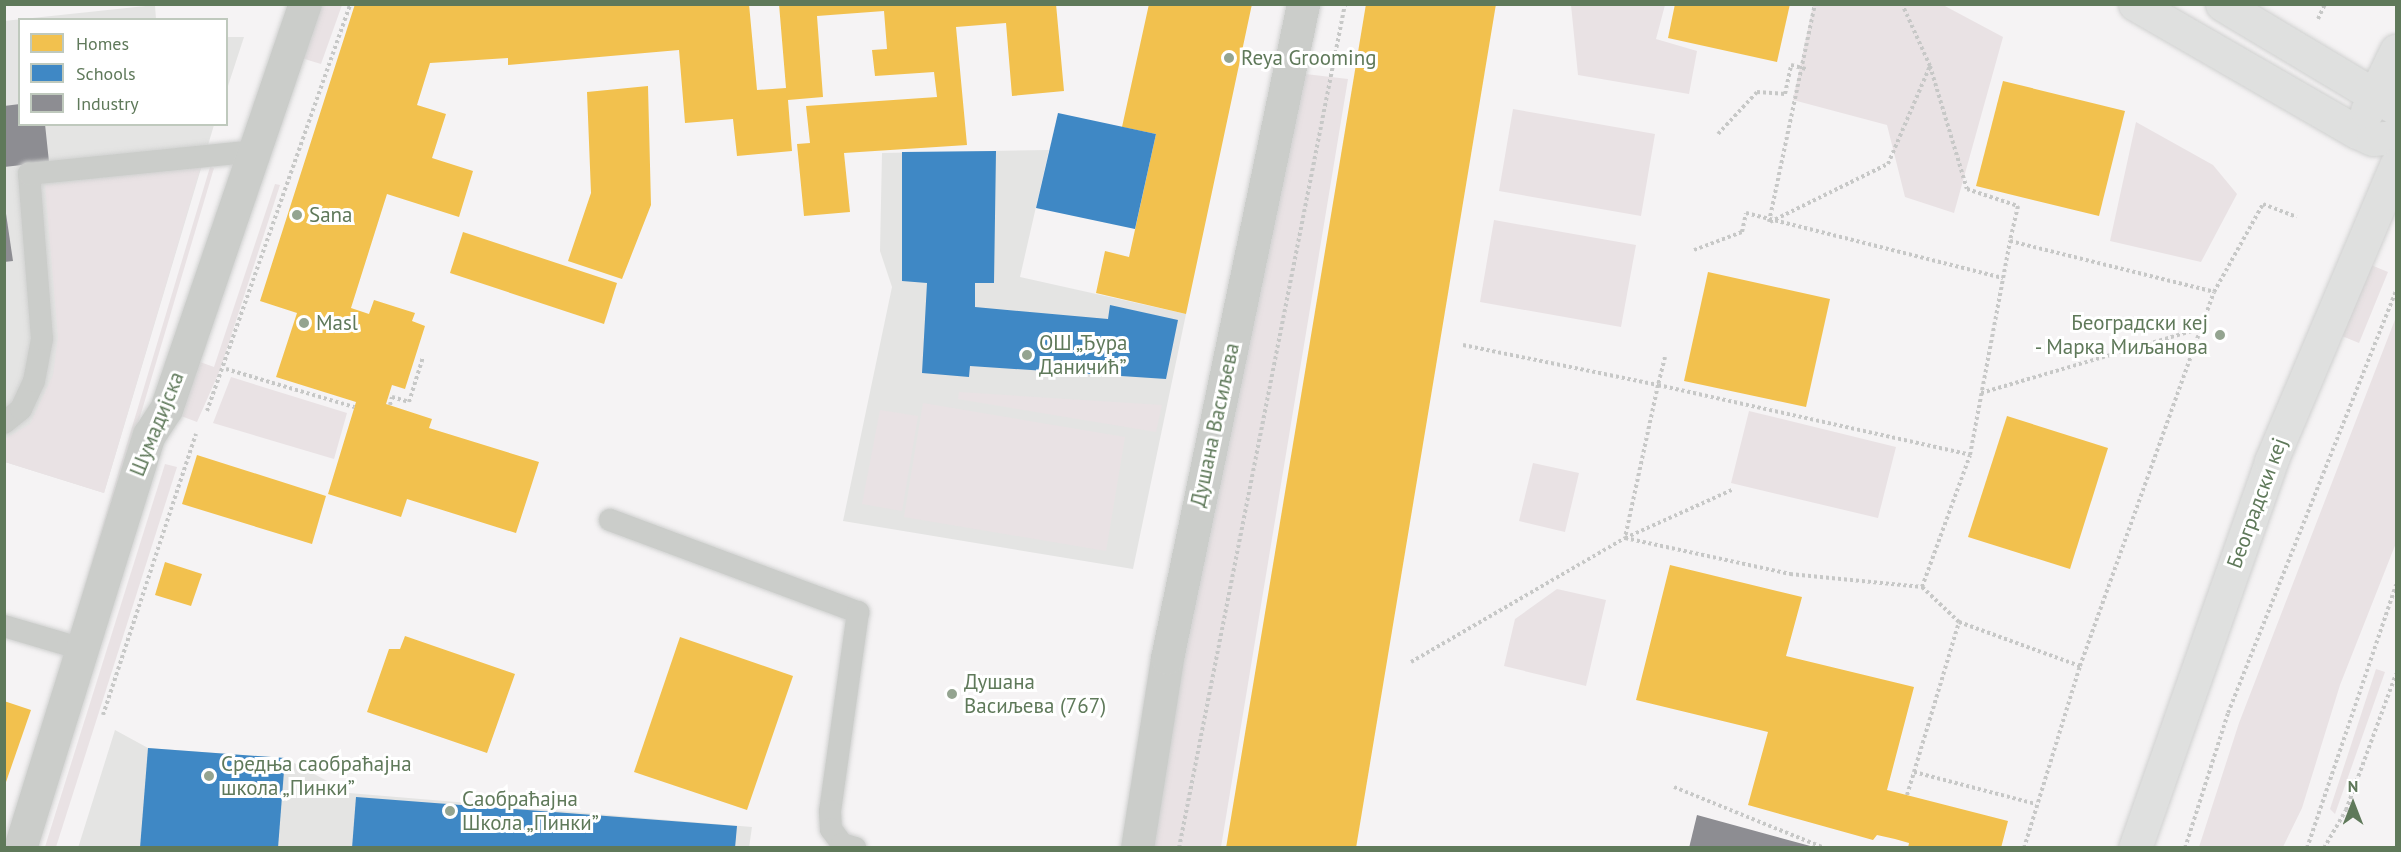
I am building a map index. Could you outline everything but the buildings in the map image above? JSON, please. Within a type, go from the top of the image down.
[{"type":"main road","points":[[2135,4],[2357,132],[2373,139],[2397,137]]},
{"type":"main road","points":[[2222,4],[2387,100]]},
{"type":"main road","points":[[2357,132],[2387,100],[2397,51]]},
{"type":"main road","name":"Београдски кеј","points":[[2135,848],[2271,461],[2397,165]]},
{"type":"street","name":"Шумадијска","points":[[20,848],[149,435],[166,409],[305,4]]},
{"type":"street","name":"Душана Васиљева","points":[[1137,848],[1167,658],[1303,4]]},
{"type":"lane","points":[[4,423],[21,409],[34,381],[42,339],[29,174],[255,151]]},
{"type":"lane","points":[[610,520],[858,612],[830,811],[831,829],[842,844],[855,848]]},
{"type":"lane","points":[[4,626],[82,649]]},
{"type":"path","points":[[203,419],[226,369],[350,4]]},
{"type":"path","points":[[1179,848],[1345,4]]},
{"type":"path","points":[[1769,222],[1806,69],[1815,4]]},
{"type":"path","points":[[1902,4],[1930,66],[1967,189],[2018,206],[2002,278],[1970,455],[1922,587]]},
{"type":"path","points":[[1718,134],[1756,92],[1785,93],[1791,66],[1806,69]]},
{"type":"path","points":[[1769,222],[1888,164],[1930,66]]},
{"type":"path","points":[[2024,848],[2080,666],[2214,292],[2263,204],[2297,217]]},
{"type":"path","points":[[1694,250],[1742,232],[1746,213],[1769,222],[2002,278]]},
{"type":"path","points":[[2010,241],[2214,292]]},
{"type":"path","points":[[2185,848],[2228,712],[2397,290]]},
{"type":"path","points":[[1982,393],[2202,328]]},
{"type":"path","points":[[1463,345],[1658,385],[1970,455]]},
{"type":"path","points":[[390,405],[392,397],[409,402],[423,357]]},
{"type":"path","points":[[1625,538],[1665,357]]},
{"type":"path","points":[[226,369],[354,407]]},
{"type":"path","points":[[100,722],[199,429]]},
{"type":"path","points":[[1411,662],[1625,538],[1732,490]]},
{"type":"path","points":[[1625,538],[1790,574],[1922,587],[1959,622],[2080,666]]},
{"type":"path","points":[[2307,848],[2397,585]]},
{"type":"path","points":[[1907,795],[1959,622]]},
{"type":"path","points":[[2324,848],[2346,810],[2397,674]]},
{"type":"path","points":[[1914,772],[2036,804]]},
{"type":"path","points":[[1674,787],[1824,848]]},
{"type":"shaded area","points":[[155,5],[156,18],[32,18]]},
{"type":"shaded area","points":[[316,5],[342,5],[321,64],[298,57]]},
{"type":"shaded area","points":[[1571,5],[1665,5],[1656,39],[1697,51],[1689,94],[1578,75]]},
{"type":"shaded area","points":[[1813,5],[1943,5],[2003,37],[1954,213],[1905,197],[1887,125],[1793,100]]},
{"type":"shaded area","points":[[18,20],[18,126],[214,126],[104,493],[5,462],[4,21]]},
{"type":"shaded area","points":[[228,37],[244,37],[228,86]]},
{"type":"shaded area","points":[[1297,73],[1348,79],[1221,847],[1149,848],[1175,669]]},
{"type":"shaded area","points":[[1513,109],[1655,134],[1641,216],[1499,191]]},
{"type":"shaded area","points":[[2136,122],[2213,165],[2237,194],[2201,262],[2110,241]]},
{"type":"shaded area","name":"ОШ „Ђура Даничић”","points":[[1049,150],[1020,277],[1186,314],[1133,569],[843,521],[892,287],[880,251],[882,153]]},
{"type":"shaded area","points":[[201,166],[104,493],[5,462],[5,439],[30,424],[53,375],[58,337],[45,185]]},
{"type":"shaded area","points":[[210,167],[214,168],[73,642],[68,641]]},
{"type":"shaded area","points":[[275,184],[280,185],[220,370],[197,422],[181,416],[200,362],[214,367]]},
{"type":"shaded area","points":[[1494,220],[1636,245],[1621,327],[1480,302]]},
{"type":"shaded area","points":[[2371,265],[2388,272],[2359,343],[2342,336]]},
{"type":"shaded area","points":[[2396,317],[2396,543],[2340,685],[2302,808],[2283,847],[2199,847],[2239,723]]},
{"type":"shaded area","points":[[231,377],[347,413],[334,459],[213,423]]},
{"type":"shaded area","points":[[959,392],[1162,405],[1156,432],[958,399]]},
{"type":"shaded area","points":[[923,403],[1125,437],[1106,551],[904,517]]},
{"type":"shaded area","points":[[880,410],[918,416],[902,511],[862,504]]},
{"type":"shaded area","points":[[1749,411],[1896,447],[1878,518],[1731,483]]},
{"type":"shaded area","points":[[1533,463],[1579,473],[1565,532],[1519,521]]},
{"type":"shaded area","points":[[165,464],[177,467],[56,847],[45,847]]},
{"type":"shaded area","points":[[1557,589],[1606,600],[1586,686],[1504,666],[1515,619]]},
{"type":"shaded area","points":[[2376,669],[2385,672],[2335,814],[2330,809]]},
{"type":"shaded area","name":"Средња саобраћајна школа „Пинки”","points":[[115,730],[148,748],[285,758],[349,793],[752,827],[749,848],[78,848]]},
{"type":"place","name":"Reya Grooming","points":[[1229,58]]},
{"type":"place","name":"Sana","points":[[297,215]]},
{"type":"place","name":"Masl","points":[[304,323]]},
{"type":"place","name":"Београдски кеј - Марка Миљанова","points":[[2220,335]]},
{"type":"place","name":"ОШ „Ђура Даничић”","points":[[1027,355]]},
{"type":"place","name":"Душана Васиљева (767)","points":[[952,694]]},
{"type":"place","name":"Средња саобраћајна школа „Пинки”","points":[[209,776]]},
{"type":"place","name":"Саобраћајна Школа „Пинки”","points":[[450,811]]}]
